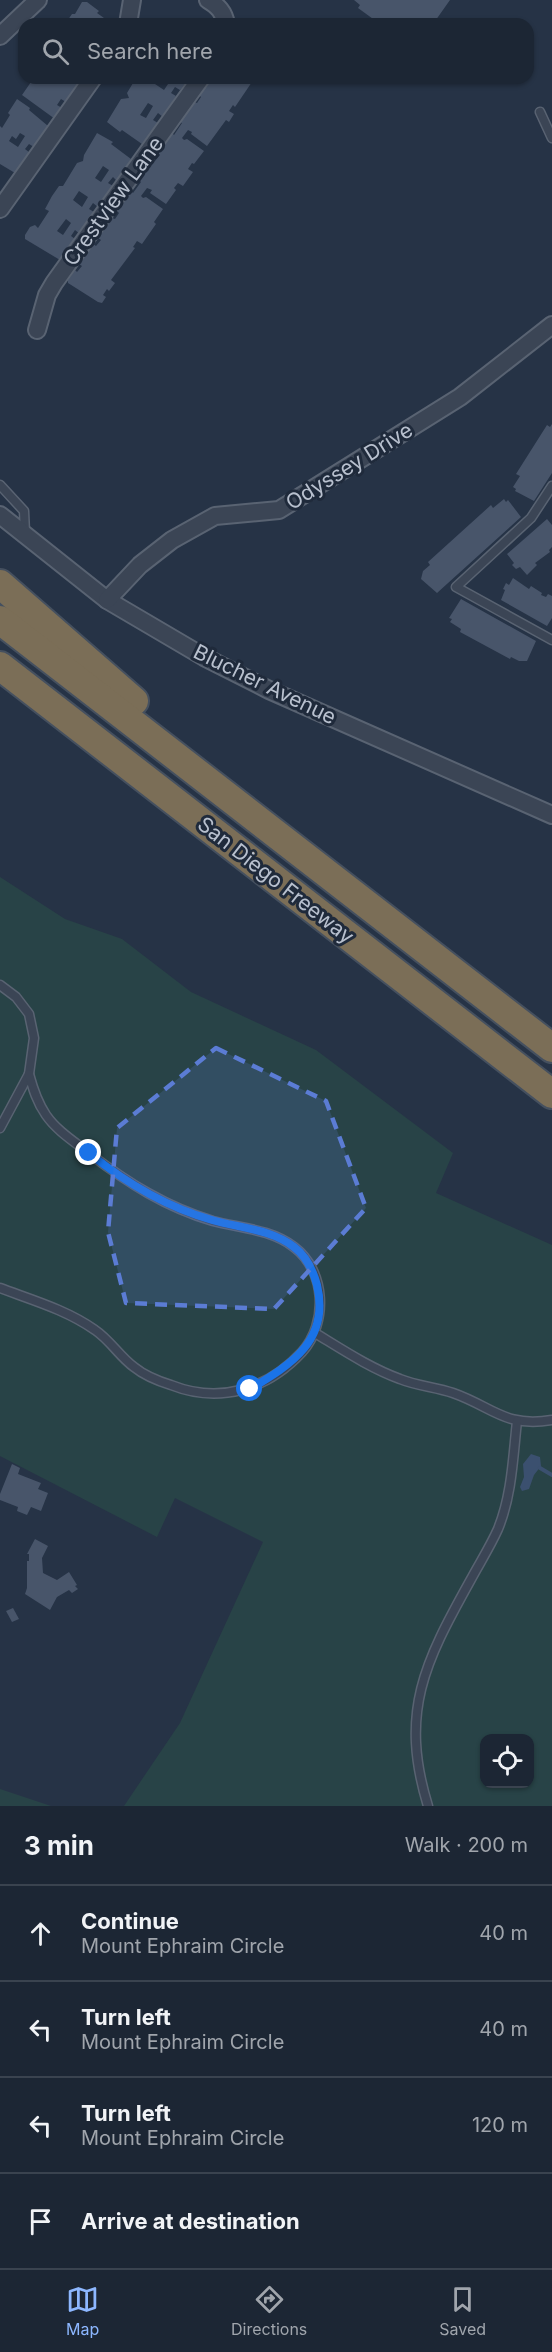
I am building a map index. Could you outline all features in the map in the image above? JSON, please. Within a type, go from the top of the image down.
[{"type":"highway","points":[[0,584],[169,731],[194,769]]},
{"type":"highway","name":"San Diego Freeway","points":[[0,620],[552,1048]]},
{"type":"highway","points":[[0,648],[552,1073]]},
{"type":"highway","name":"San Diego Freeway","points":[[0,666],[552,1094]]},
{"type":"street","points":[[19,18],[38,0]]},
{"type":"street","points":[[129,18],[132,0]]},
{"type":"street","points":[[208,0],[217,6],[225,18]]},
{"type":"street","points":[[0,36],[18,19]]},
{"type":"street","points":[[0,209],[89,84]]},
{"type":"street","name":"Crestview Lane","points":[[37,330],[47,295],[54,283],[197,84]]},
{"type":"street","name":"Odyssey Drive","points":[[107,600],[140,566],[172,540],[215,516],[279,510],[460,397],[552,325]]},
{"type":"street","name":"Blucher Avenue","points":[[0,515],[107,600],[204,657],[269,690],[552,815]]},
{"type":"lane","points":[[540,112],[552,138]]},
{"type":"lane","points":[[0,485],[24,511],[25,534]]},
{"type":"lane","points":[[552,486],[531,518],[456,587],[552,640]]},
{"type":"lane","points":[[0,986],[16,997],[29,1014],[34,1038],[29,1074],[0,1128]]},
{"type":"lane","points":[[0,1288],[58,1309],[96,1330],[135,1368],[153,1379],[202,1394],[226,1395],[250,1389],[278,1373],[302,1352],[315,1334],[320,1315],[320,1296],[315,1275],[306,1258],[294,1247],[267,1234],[193,1214],[164,1203],[139,1189],[113,1172],[58,1129],[46,1116],[35,1096],[29,1074]]},
{"type":"lane","points":[[315,1334],[374,1368],[402,1380],[451,1392],[488,1411],[517,1421],[536,1423],[552,1420]]},
{"type":"lane","points":[[428,1806],[416,1755],[417,1709],[422,1681],[439,1637],[497,1530],[509,1493],[517,1421]]},
{"type":"highlighted area","points":[[216,1048],[326,1101],[366,1208],[274,1309],[126,1303],[108,1232],[117,1128]]},
{"type":"green space","points":[[0,877],[65,919],[122,939],[191,992],[316,1050],[453,1153],[436,1193],[552,1245],[552,1806],[124,1806],[180,1723],[263,1542],[175,1498],[157,1537],[0,1456]]},
{"type":"green space","points":[[0,1789],[51,1806],[0,1806]]},
{"type":"water","points":[[531,1454],[540,1457],[541,1466],[534,1475],[529,1489],[522,1491],[520,1487],[524,1477],[523,1464]]},
{"type":"building","points":[[354,0],[450,0],[437,18],[372,18],[358,8],[360,5]]},
{"type":"building","points":[[82,2],[87,2],[104,18],[69,18],[75,14]]},
{"type":"building","points":[[30,84],[78,84],[66,102],[61,99],[57,105],[62,108],[55,119],[22,95]]},
{"type":"building","points":[[132,84],[155,84],[164,90],[168,84],[185,84],[180,90],[175,87],[171,93],[176,96],[163,117],[158,113],[153,120],[158,123],[142,144],[107,122],[121,99],[129,98],[127,93]],"holes":[[[148,103],[153,106],[146,118],[140,115]]]},
{"type":"building","points":[[207,84],[251,84],[235,107],[233,105],[229,111],[234,114],[229,122],[226,120],[207,146],[188,130],[182,138],[204,151],[188,169],[193,172],[183,186],[178,183],[166,204],[150,193],[152,190],[147,188],[141,196],[163,209],[142,244],[137,241],[133,247],[135,248],[111,280],[115,283],[103,295],[106,297],[102,303],[98,302],[68,283],[68,280],[75,270],[77,272],[82,266],[79,264],[93,244],[96,246],[101,240],[98,238],[112,218],[115,219],[119,213],[117,211],[131,191],[133,193],[141,182],[139,180],[153,160],[155,161],[160,155],[158,153],[172,133],[174,135],[194,102],[197,103],[201,97],[199,95]]},
{"type":"building","points":[[17,99],[48,126],[34,147],[29,144],[25,149],[30,153],[15,173],[0,164],[0,126],[2,128],[10,115],[8,113]],"holes":[[[20,133],[25,136],[18,147],[9,141],[12,136],[16,139]]]},
{"type":"building","points":[[97,133],[113,142],[111,144],[131,159],[117,181],[113,177],[108,183],[113,186],[98,207],[93,203],[89,209],[94,212],[80,234],[75,230],[71,236],[75,239],[60,260],[25,239],[25,235],[30,227],[35,225],[38,228],[49,211],[45,209],[52,196],[59,186],[63,186],[77,163],[83,161]],"holes":[[[103,166],[109,170],[101,182],[95,178]],[[79,191],[88,197],[82,207],[73,200]],[[66,219],[71,223],[63,235],[57,231]]]},
{"type":"building","points":[[552,424],[552,473],[534,501],[515,491],[513,487],[520,476],[516,474],[547,425],[550,427]]},
{"type":"building","points":[[504,499],[506,502],[508,500],[521,517],[437,593],[421,579],[423,571],[430,565],[428,562],[491,505],[493,508]]},
{"type":"building","points":[[547,519],[552,525],[552,547],[550,552],[535,563],[537,565],[527,575],[520,567],[516,569],[512,565],[514,563],[507,554]]},
{"type":"building","points":[[513,578],[529,589],[531,586],[542,593],[541,595],[552,596],[552,618],[547,626],[501,600],[506,583],[509,585]]},
{"type":"building","points":[[461,599],[536,641],[527,661],[519,661],[511,657],[510,659],[460,632],[461,629],[450,622],[452,619],[449,618]]},
{"type":"building","points":[[12,1464],[20,1468],[18,1474],[41,1483],[38,1489],[48,1493],[41,1511],[31,1507],[27,1515],[17,1511],[18,1507],[0,1500],[0,1494]]},
{"type":"building","points":[[35,1539],[48,1546],[42,1558],[43,1573],[57,1580],[69,1572],[78,1589],[72,1593],[69,1590],[57,1597],[50,1610],[25,1594],[27,1561],[29,1561],[29,1554],[27,1554]]},
{"type":"building","points":[[13,1608],[19,1619],[12,1622],[6,1611]]},
{"type":"waterway","points":[[540,1468],[552,1475]]},
{"type":"route","points":[[89,1153],[113,1172],[164,1203],[214,1221],[280,1238],[306,1258],[315,1275],[320,1296],[320,1315],[315,1334],[302,1352],[278,1373],[250,1389]]}]
